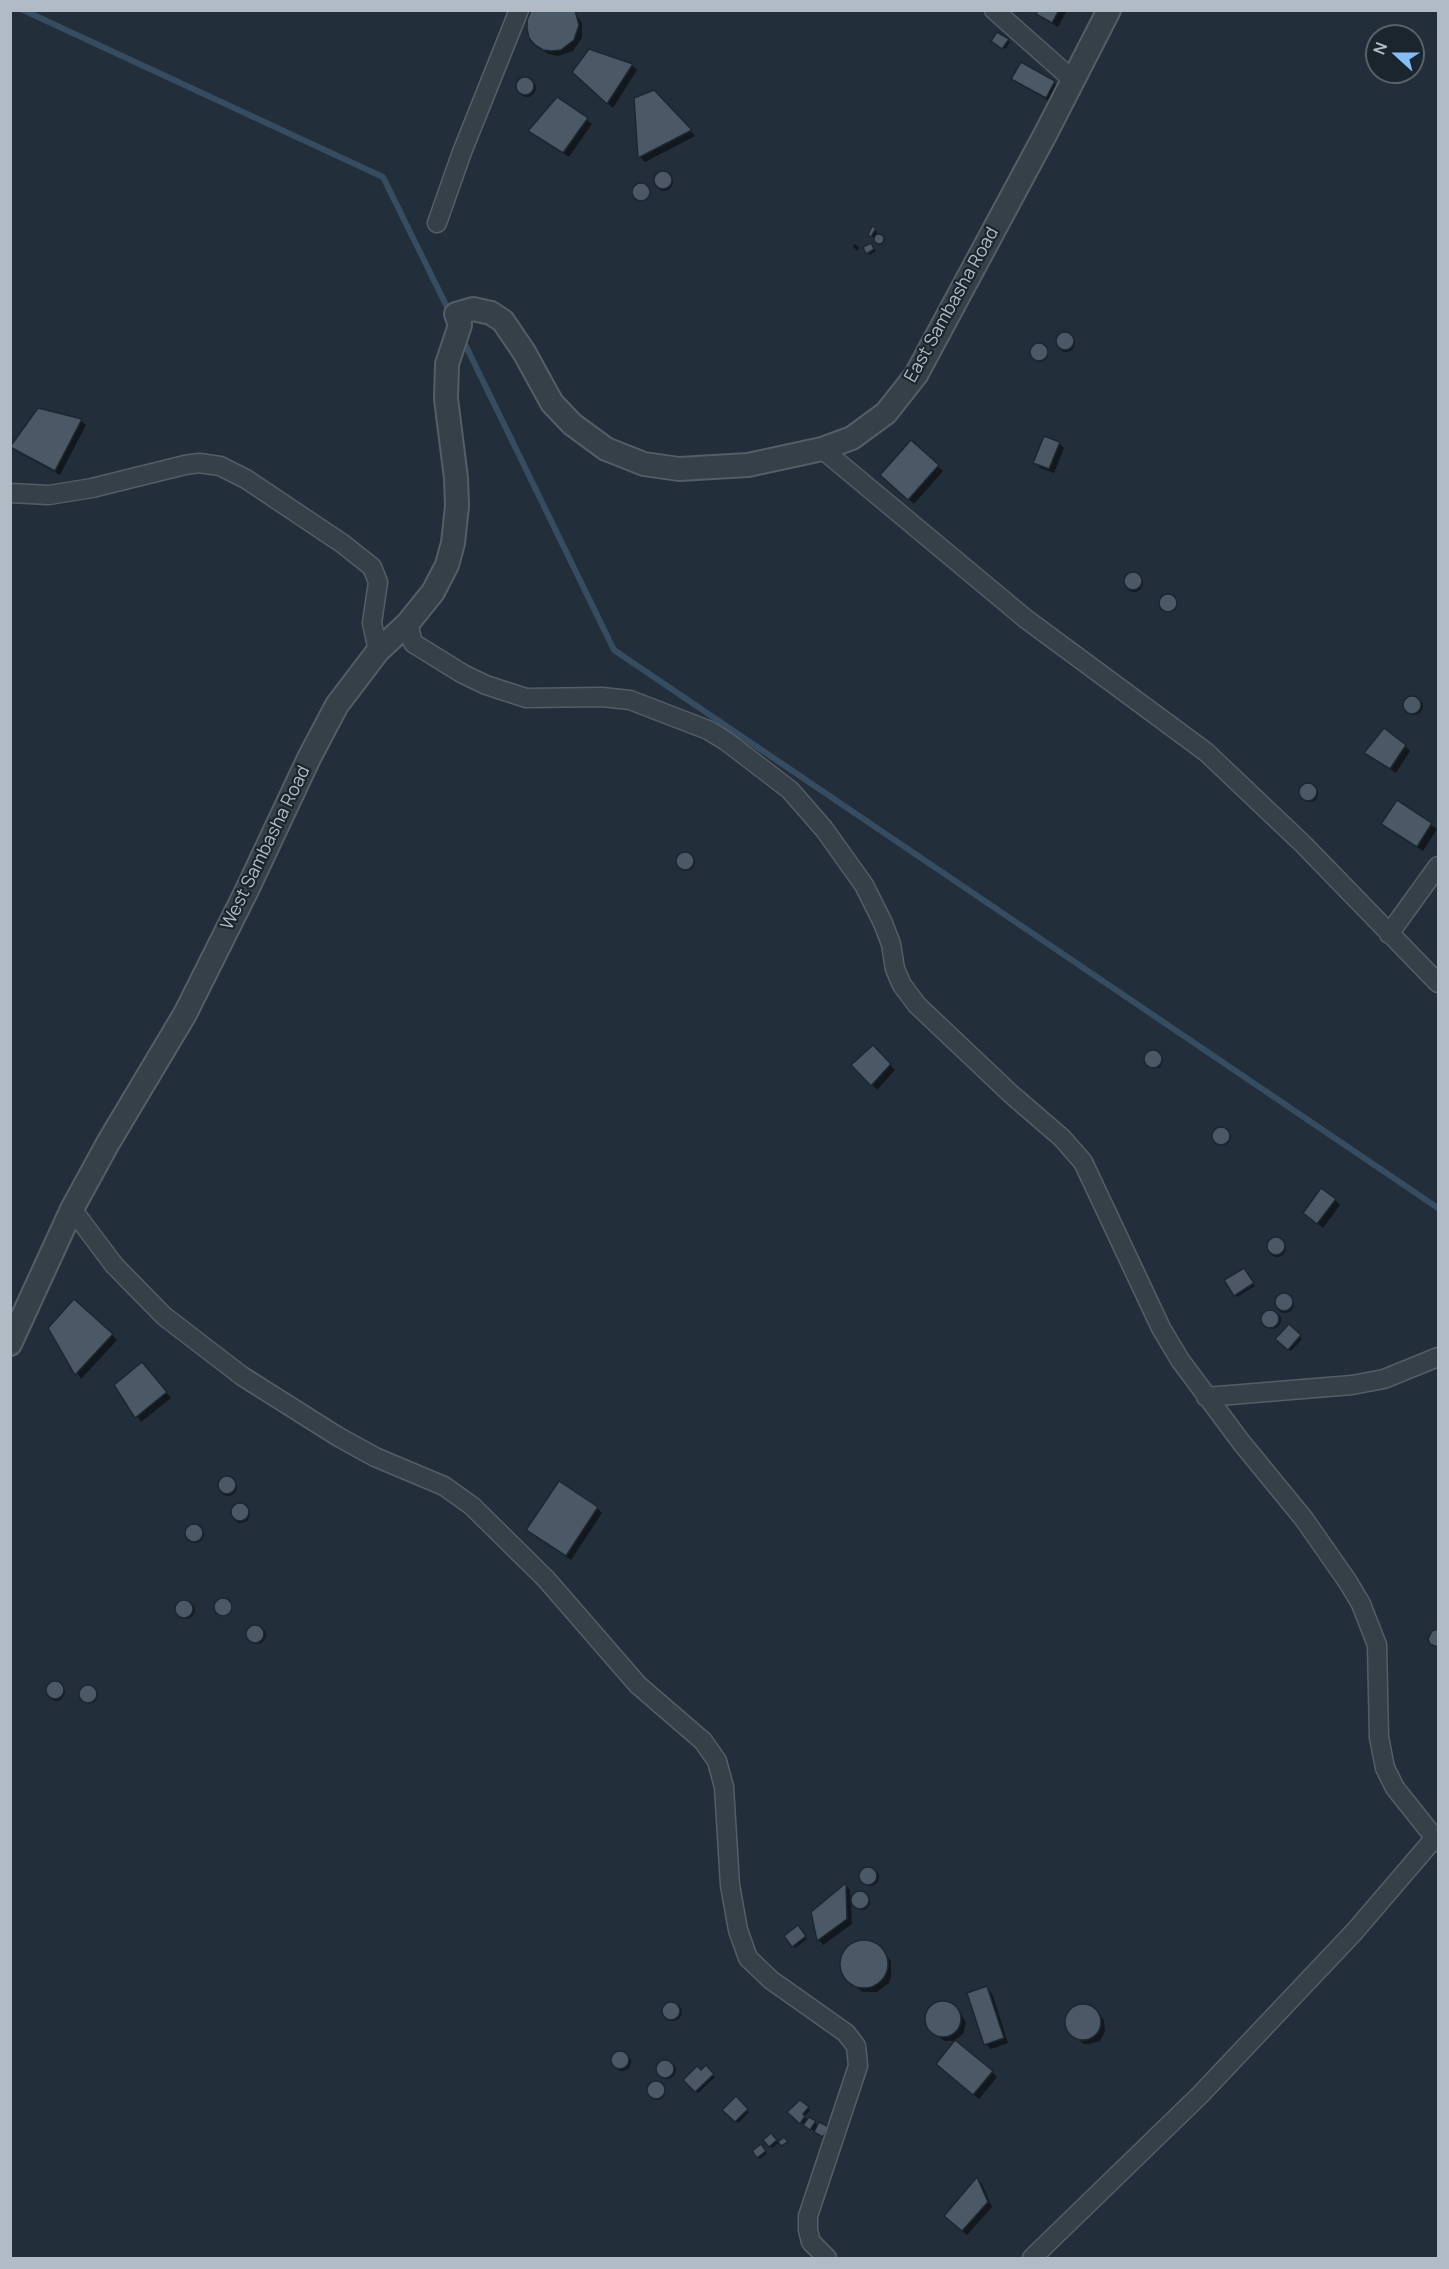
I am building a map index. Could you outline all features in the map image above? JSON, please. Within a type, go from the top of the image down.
[{"type":"street","points":[[437,223],[462,152],[519,10]]},
{"type":"street","points":[[994,10],[1073,80]]},
{"type":"street","name":"East Sambasha Road","points":[[473,309],[491,313],[503,321],[524,352],[552,403],[572,423],[606,449],[644,464],[679,469],[748,465],[822,449],[852,438],[886,413],[916,375],[1109,10]]},
{"type":"street","name":"West Sambasha Road","points":[[10,1344],[72,1209],[184,1014],[337,705],[378,651],[408,623],[433,592],[447,565],[453,543],[457,506],[456,478],[446,399],[447,364],[460,325],[456,314],[473,309]]},
{"type":"street","points":[[822,449],[1026,619],[1206,752],[1303,844],[1438,982]]},
{"type":"street","points":[[10,493],[49,495],[92,488],[185,465],[199,463],[220,466],[246,479],[343,544],[372,567],[378,582],[372,623],[378,651]]},
{"type":"street","points":[[408,623],[413,643],[486,686],[526,698],[602,697],[630,700],[649,706],[708,730],[790,790],[824,829],[864,885],[883,923],[898,978],[913,1000],[1011,1094],[1062,1138],[1083,1162],[1161,1328],[1206,1397],[1304,1519],[1361,1604],[1378,1653],[1379,1737],[1383,1761],[1395,1788],[1437,1838],[1355,1931],[1200,2095],[1032,2259]]},
{"type":"street","points":[[1389,934],[1438,866]]},
{"type":"street","points":[[72,1209],[114,1265],[164,1317],[242,1376],[337,1436],[375,1457],[444,1486],[472,1506],[546,1579],[638,1685],[703,1741],[717,1761],[724,1787],[730,1885],[738,1930],[748,1958],[771,1980],[846,2033],[856,2046],[858,2067],[808,2216],[811,2242],[827,2259]]},
{"type":"street","points":[[1206,1397],[1362,1383],[1384,1379],[1438,1357]]},
{"type":"building","points":[[531,10],[575,10],[579,25],[574,40],[561,50],[543,50],[535,45],[529,38],[527,29],[527,20]]},
{"type":"building","points":[[1038,10],[1059,10],[1052,23],[1036,14]]},
{"type":"building","points":[[997,32],[1009,39],[1002,49],[991,41]]},
{"type":"building","points":[[589,49],[633,64],[607,104],[572,72]]},
{"type":"building","points":[[1021,62],[1055,81],[1046,98],[1011,79]]},
{"type":"building","points":[[525,77],[533,82],[534,86],[529,94],[525,95],[517,90],[516,86],[521,78]]},
{"type":"building","points":[[654,90],[692,130],[638,158],[634,98]]},
{"type":"building","points":[[557,97],[588,118],[563,153],[528,131]]},
{"type":"building","points":[[663,171],[671,176],[672,180],[667,188],[663,189],[655,184],[654,180],[659,172]]},
{"type":"building","points":[[641,183],[647,186],[650,192],[647,198],[641,201],[635,198],[632,192],[635,186]]},
{"type":"building","points":[[872,226],[876,228],[871,237],[868,235]]},
{"type":"building","points":[[879,234],[883,235],[883,243],[879,244],[875,243],[874,239],[875,235]]},
{"type":"building","points":[[871,243],[874,249],[866,254],[863,247]]},
{"type":"building","points":[[1065,332],[1071,335],[1074,341],[1071,347],[1065,350],[1059,347],[1056,341],[1059,335]]},
{"type":"building","points":[[1039,343],[1047,348],[1048,352],[1043,360],[1039,361],[1031,356],[1030,352],[1035,344]]},
{"type":"building","points":[[38,408],[82,419],[55,471],[10,447]]},
{"type":"building","points":[[1044,436],[1060,442],[1049,469],[1033,463]]},
{"type":"building","points":[[911,440],[939,465],[908,500],[880,475]]},
{"type":"building","points":[[1133,572],[1141,577],[1142,581],[1137,589],[1133,590],[1125,585],[1124,581],[1129,573]]},
{"type":"building","points":[[1168,594],[1174,597],[1177,603],[1174,609],[1168,612],[1162,609],[1159,603],[1162,597]]},
{"type":"building","points":[[1412,696],[1420,701],[1421,705],[1416,713],[1412,714],[1404,709],[1403,705],[1408,697]]},
{"type":"building","points":[[1384,728],[1406,745],[1390,769],[1364,753]]},
{"type":"building","points":[[1308,783],[1314,786],[1317,792],[1314,798],[1308,801],[1302,798],[1299,792],[1302,786]]},
{"type":"building","points":[[1397,800],[1432,823],[1417,847],[1381,824]]},
{"type":"building","points":[[685,852],[693,857],[694,861],[689,869],[685,870],[677,865],[676,861],[681,853]]},
{"type":"building","points":[[873,1045],[891,1064],[871,1086],[851,1065]]},
{"type":"building","points":[[1153,1050],[1159,1053],[1162,1059],[1159,1065],[1153,1068],[1147,1065],[1144,1059],[1147,1053]]},
{"type":"building","points":[[1221,1127],[1229,1132],[1230,1136],[1225,1144],[1221,1145],[1213,1140],[1212,1136],[1217,1128]]},
{"type":"building","points":[[1321,1188],[1336,1199],[1317,1224],[1303,1213]]},
{"type":"building","points":[[1276,1237],[1282,1240],[1285,1246],[1282,1252],[1276,1255],[1270,1252],[1267,1246],[1270,1240]]},
{"type":"building","points":[[1244,1268],[1254,1283],[1234,1296],[1224,1280]]},
{"type":"building","points":[[1284,1293],[1292,1298],[1293,1302],[1288,1310],[1284,1311],[1276,1306],[1275,1302],[1280,1294]]},
{"type":"building","points":[[74,1299],[113,1334],[75,1375],[48,1328]]},
{"type":"building","points":[[1270,1310],[1276,1313],[1279,1319],[1276,1325],[1270,1328],[1264,1325],[1261,1319],[1264,1313]]},
{"type":"building","points":[[1289,1324],[1301,1335],[1288,1350],[1275,1339]]},
{"type":"building","points":[[142,1362],[167,1392],[135,1418],[114,1385]]},
{"type":"building","points":[[227,1476],[235,1481],[236,1485],[231,1493],[227,1494],[219,1489],[218,1485],[223,1477]]},
{"type":"building","points":[[559,1481],[598,1507],[566,1556],[526,1530]]},
{"type":"building","points":[[240,1503],[246,1506],[249,1512],[246,1518],[240,1521],[234,1518],[231,1512],[234,1506]]},
{"type":"building","points":[[194,1524],[202,1529],[203,1533],[198,1541],[194,1542],[186,1537],[185,1533],[190,1525]]},
{"type":"building","points":[[223,1598],[231,1603],[232,1607],[227,1615],[223,1616],[215,1611],[214,1607],[219,1599]]},
{"type":"building","points":[[184,1600],[192,1605],[193,1609],[188,1617],[184,1618],[176,1613],[175,1609],[180,1601]]},
{"type":"building","points":[[255,1625],[261,1628],[264,1634],[261,1640],[255,1643],[249,1640],[246,1634],[249,1628]]},
{"type":"building","points":[[1438,1629],[1437,1647],[1430,1644],[1428,1639],[1432,1631]]},
{"type":"building","points":[[55,1681],[61,1684],[64,1690],[61,1696],[55,1699],[49,1696],[46,1690],[49,1684]]},
{"type":"building","points":[[88,1685],[94,1688],[97,1694],[94,1700],[88,1703],[82,1700],[79,1694],[82,1688]]},
{"type":"building","points":[[868,1867],[874,1870],[877,1876],[874,1882],[868,1885],[862,1882],[859,1876],[862,1870]]},
{"type":"building","points":[[846,1883],[847,1919],[817,1941],[811,1912]]},
{"type":"building","points":[[860,1891],[866,1894],[869,1900],[866,1906],[860,1909],[854,1906],[851,1900],[854,1894]]},
{"type":"building","points":[[798,1925],[806,1936],[792,1947],[784,1936]]},
{"type":"building","points":[[864,1940],[881,1947],[888,1964],[881,1981],[864,1988],[847,1981],[840,1964],[847,1947]]},
{"type":"building","points":[[987,1986],[1004,2038],[984,2045],[967,1993]]},
{"type":"building","points":[[943,2001],[956,2006],[961,2019],[956,2032],[943,2037],[930,2032],[925,2019],[930,2006]]},
{"type":"building","points":[[671,2002],[677,2005],[680,2011],[677,2017],[671,2020],[665,2017],[662,2011],[665,2005]]},
{"type":"building","points":[[1083,2004],[1096,2009],[1101,2022],[1096,2035],[1083,2040],[1070,2035],[1065,2022],[1070,2009]]},
{"type":"building","points":[[955,2040],[993,2071],[973,2095],[936,2064]]},
{"type":"building","points":[[620,2051],[626,2054],[629,2060],[626,2066],[620,2069],[614,2066],[611,2060],[614,2054]]},
{"type":"building","points":[[665,2060],[671,2063],[674,2069],[671,2075],[665,2078],[659,2075],[656,2069],[659,2063]]},
{"type":"building","points":[[706,2065],[714,2074],[695,2092],[683,2080],[697,2066],[701,2070]]},
{"type":"building","points":[[656,2081],[662,2084],[665,2090],[662,2096],[656,2099],[650,2096],[647,2090],[650,2084]]},
{"type":"building","points":[[736,2096],[748,2109],[735,2122],[722,2110]]},
{"type":"building","points":[[800,2100],[809,2107],[803,2114],[805,2116],[800,2124],[787,2112]]},
{"type":"building","points":[[809,2117],[816,2121],[810,2130],[803,2125]]},
{"type":"building","points":[[819,2122],[829,2127],[823,2137],[814,2132]]},
{"type":"building","points":[[771,2133],[777,2140],[769,2147],[763,2140]]},
{"type":"building","points":[[784,2137],[788,2142],[781,2146],[778,2142]]},
{"type":"building","points":[[761,2144],[766,2151],[757,2158],[752,2151]]},
{"type":"building","points":[[977,2177],[988,2202],[962,2231],[944,2216]]},
{"type":"waterway","points":[[23,10],[383,177],[450,313]]},
{"type":"waterway","points":[[462,338],[614,650],[1438,1208]]}]
